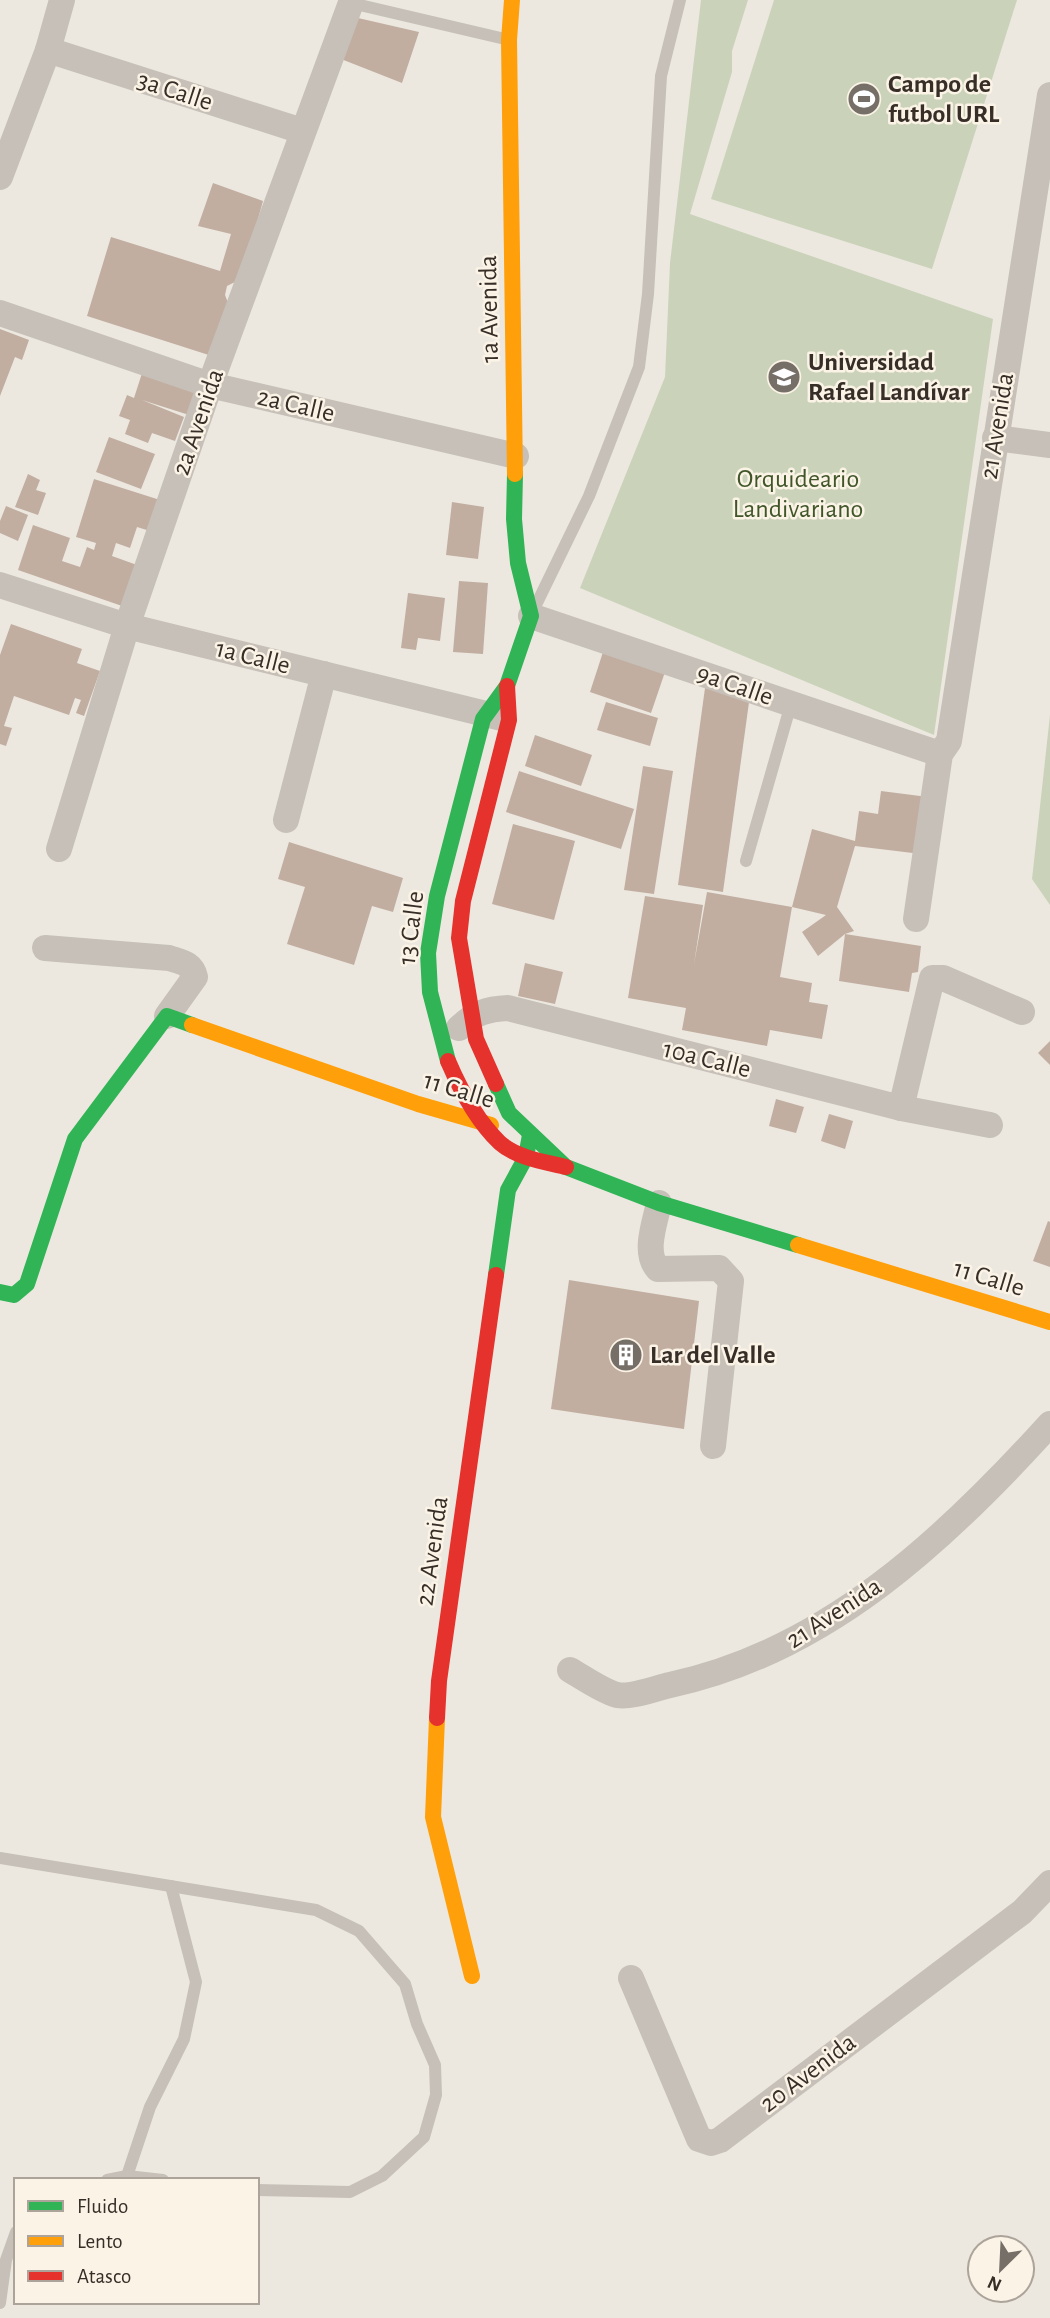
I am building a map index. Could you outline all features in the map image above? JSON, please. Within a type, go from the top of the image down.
[{"type":"street","points":[[0,177],[48,50],[62,0]]},
{"type":"street","name":"1a Avenida","points":[[512,0],[509,40],[516,456],[514,519],[519,563],[531,616]]},
{"type":"street","name":"2a Avenida","points":[[59,849],[127,626],[210,385],[351,1]]},
{"type":"street","name":"3a Calle","points":[[48,50],[302,131]]},
{"type":"street","name":"21 Avenida","points":[[916,919],[940,754],[949,741],[995,438],[1049,113]]},
{"type":"street","name":"2a Calle","points":[[0,313],[210,385],[516,456]]},
{"type":"street","points":[[995,438],[1050,445]]},
{"type":"street","name":"1a Calle","points":[[0,585],[127,626],[497,717]]},
{"type":"street","name":"13 Calle","points":[[531,616],[437,896],[428,953],[430,992],[446,1055],[459,1088],[501,1144],[526,1157],[566,1167]]},
{"type":"street","name":"9a Calle","points":[[531,616],[940,754]]},
{"type":"street","points":[[286,820],[324,674]]},
{"type":"street","name":"13 Calle","points":[[507,686],[497,717],[463,901],[459,938],[470,1016],[495,1087],[509,1113],[530,1135]]},
{"type":"street","points":[[0,1292],[14,1294],[27,1284],[75,1139],[195,977],[193,969],[187,963],[169,958],[45,948]]},
{"type":"street","points":[[901,1108],[932,978],[943,978],[1022,1012]]},
{"type":"street","name":"10a Calle","points":[[470,1016],[488,1009],[508,1008],[901,1108],[990,1125]]},
{"type":"street","name":"11 Calle","points":[[167,1016],[418,1104],[530,1135],[566,1167],[659,1203],[1050,1322]]},
{"type":"street","points":[[446,1055],[456,1030],[470,1016]]},
{"type":"street","name":"22 Avenida","points":[[472,1976],[433,1817],[439,1681],[508,1190],[526,1157],[530,1135]]},
{"type":"street","points":[[659,1203],[650,1254],[658,1269],[719,1268],[730,1281],[713,1446]]},
{"type":"street","name":"21 Avenida","points":[[570,1670],[619,1695],[710,1676],[779,1649],[873,1590],[929,1548],[993,1487],[1050,1424]]},
{"type":"street","name":"20 Avenida","points":[[631,1978],[699,2138],[711,2143],[720,2140],[1022,1912],[1050,1883]]},
{"type":"lane","points":[[531,616],[589,496],[639,367],[648,294],[661,76],[680,0]]},
{"type":"lane","points":[[351,1],[509,40]]},
{"type":"lane","points":[[746,861],[791,705]]},
{"type":"lane","points":[[0,1858],[316,1910],[359,1931],[405,1984],[416,2024],[435,2065],[436,2095],[424,2137],[382,2176],[350,2192],[259,2190]]},
{"type":"lane","points":[[127,2176],[150,2107],[184,2039],[196,1982],[171,1886]]},
{"type":"lane","points":[[117,2178],[145,2178]]},
{"type":"lane","points":[[0,2303],[6,2260],[14,2238]]},
{"type":"green space","name":"Orquideario Landivariano","points":[[701,0],[748,0],[732,51],[732,72],[690,214],[993,319],[934,735],[580,588],[665,377],[670,263]]},
{"type":"green space","name":"Campo de futbol URL","points":[[774,0],[1017,0],[932,269],[711,199]]},
{"type":"green space","points":[[1050,715],[1050,905],[1032,879]]},
{"type":"building","points":[[358,18],[419,32],[402,83],[341,59]]},
{"type":"building","points":[[213,183],[263,201],[241,279],[227,286],[225,295],[230,308],[215,357],[87,316],[111,237],[220,271],[231,234],[198,226]]},
{"type":"building","points":[[0,329],[29,340],[22,360],[15,357],[0,396]]},
{"type":"building","points":[[144,367],[200,385],[189,415],[142,400],[184,417],[175,441],[152,433],[148,443],[125,434],[130,420],[119,416],[127,395],[134,398]]},
{"type":"building","points":[[109,437],[155,454],[141,489],[96,472]]},
{"type":"building","points":[[28,474],[40,480],[36,490],[46,493],[38,515],[15,507]]},
{"type":"building","points":[[94,479],[160,500],[150,531],[137,527],[130,548],[116,543],[112,556],[137,565],[122,606],[18,570],[33,525],[70,538],[62,561],[80,567],[87,547],[94,550],[96,543],[76,537]]},
{"type":"building","points":[[452,502],[484,507],[478,559],[446,555]]},
{"type":"building","points":[[6,506],[28,515],[18,541],[0,533],[0,521]]},
{"type":"building","points":[[459,581],[488,583],[483,654],[453,652]]},
{"type":"building","points":[[408,593],[445,598],[440,641],[418,638],[416,650],[401,648]]},
{"type":"building","points":[[11,624],[82,649],[77,663],[100,671],[84,716],[76,713],[81,700],[75,698],[69,715],[14,696],[4,726],[12,728],[6,746],[0,744],[0,655]]},
{"type":"building","points":[[603,652],[665,672],[651,713],[590,692]]},
{"type":"building","points":[[705,688],[750,695],[723,892],[678,885]]},
{"type":"building","points":[[606,702],[658,718],[650,746],[597,730]]},
{"type":"building","points":[[535,735],[592,755],[581,786],[525,766]]},
{"type":"building","points":[[643,766],[673,771],[654,894],[624,890]]},
{"type":"building","points":[[519,771],[634,809],[621,849],[506,812]]},
{"type":"building","points":[[881,791],[928,797],[921,854],[855,846],[837,907],[854,931],[845,934],[818,956],[802,932],[826,915],[792,907],[812,829],[855,841],[859,811],[878,814]]},
{"type":"building","points":[[513,824],[575,841],[554,920],[492,904]]},
{"type":"building","points":[[289,842],[403,878],[393,912],[372,906],[354,965],[287,944],[305,887],[278,879]]},
{"type":"building","points":[[707,892],[792,907],[780,977],[812,983],[809,1002],[828,1005],[822,1039],[770,1030],[767,1046],[682,1030],[686,1008],[628,998],[645,896],[703,905],[694,964]]},
{"type":"building","points":[[845,934],[921,946],[918,972],[912,973],[909,992],[839,981]]},
{"type":"building","points":[[525,963],[563,972],[555,1004],[518,996]]},
{"type":"building","points":[[1050,1041],[1050,1065],[1038,1053]]},
{"type":"building","points":[[776,1099],[804,1107],[796,1133],[769,1126]]},
{"type":"building","points":[[829,1114],[853,1121],[845,1149],[821,1141]]},
{"type":"building","points":[[1048,1221],[1050,1222],[1050,1267],[1033,1261]]},
{"type":"building","name":"Lar del Valle","points":[[569,1280],[699,1301],[684,1429],[551,1409]]},
{"type":"traffic: fast","points":[[448,1061],[430,992],[428,953],[437,896],[483,719],[507,686],[531,616],[518,563],[514,519],[515,474]]},
{"type":"traffic: fast","points":[[0,1292],[14,1295],[27,1284],[75,1139],[167,1016],[192,1025]]},
{"type":"traffic: fast","points":[[496,1084],[509,1113],[566,1167],[659,1203],[798,1245]]},
{"type":"traffic: fast","points":[[496,1275],[508,1190],[526,1157],[530,1135]]},
{"type":"traffic: slow","points":[[512,0],[509,40],[515,474]]},
{"type":"traffic: slow","points":[[192,1025],[418,1104],[491,1125]]},
{"type":"traffic: slow","points":[[798,1245],[1050,1322]]},
{"type":"traffic: slow","points":[[437,1718],[433,1817],[472,1976]]},
{"type":"traffic: jam","points":[[496,1084],[476,1039],[459,938],[463,901],[509,720],[507,686]]},
{"type":"traffic: jam","points":[[448,1061],[470,1105],[500,1143],[523,1156],[566,1167]]},
{"type":"traffic: jam","points":[[437,1718],[439,1681],[496,1275]]},
{"type":"place","name":"Campo de futbol URL","points":[[864,99]]},
{"type":"place","name":"Universidad Rafael Landívar","points":[[784,377]]},
{"type":"place","name":"Lar del Valle","points":[[626,1355]]}]
